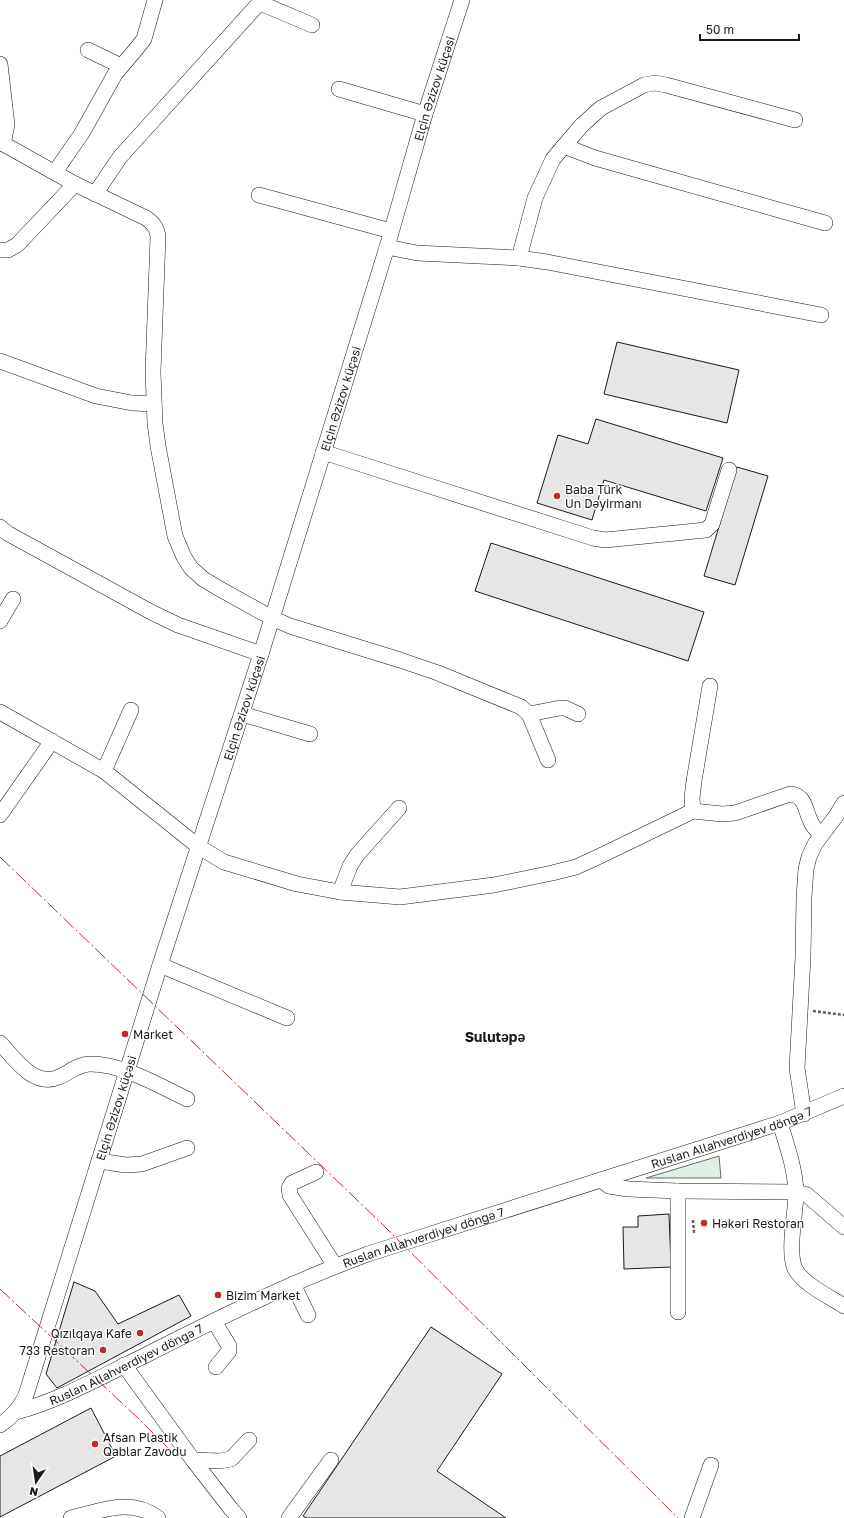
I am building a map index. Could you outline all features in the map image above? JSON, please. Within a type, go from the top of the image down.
[{"type":"street","points":[[55,172],[82,133],[121,66],[144,39],[155,0]]},
{"type":"street","name":"Elçin Əzizov küçəsi","points":[[16,1412],[26,1395],[160,965],[261,654],[391,231],[425,114],[462,0]]},
{"type":"street","points":[[95,194],[120,158],[261,1],[312,25]]},
{"type":"street","points":[[88,50],[121,66]]},
{"type":"street","points":[[0,64],[7,125],[2,143],[75,184],[146,218],[157,228],[158,237],[153,372],[158,446],[175,536],[184,557],[191,568],[203,579],[272,618],[290,626],[438,673],[521,707],[529,714],[548,760]]},
{"type":"street","points":[[519,258],[535,198],[553,159],[582,125],[601,108],[644,85],[655,83],[666,85],[795,120]]},
{"type":"street","points":[[339,89],[425,114]]},
{"type":"street","points":[[564,146],[595,158],[825,223]]},
{"type":"street","points":[[0,250],[8,250],[17,245],[75,184]]},
{"type":"street","points":[[259,195],[391,231]]},
{"type":"street","points":[[386,247],[417,253],[519,258],[547,262],[821,315]]},
{"type":"street","points":[[0,361],[96,396],[132,403],[154,404]]},
{"type":"street","points":[[323,452],[593,538],[605,540],[706,530],[712,524],[729,470]]},
{"type":"street","points":[[0,527],[7,533],[151,612],[178,625],[261,654]]},
{"type":"street","points":[[0,621],[13,600]]},
{"type":"street","points":[[692,811],[694,781],[710,686]]},
{"type":"street","points":[[529,714],[560,708],[565,708],[578,714]]},
{"type":"street","points":[[104,771],[131,710]]},
{"type":"street","points":[[0,712],[104,771],[199,847],[224,862],[297,884],[340,892],[400,897],[494,885],[552,873],[576,867],[692,811],[722,814],[735,813],[790,794],[796,795],[802,800],[810,820],[821,835]]},
{"type":"street","points":[[242,714],[310,734]]},
{"type":"street","points":[[0,815],[52,741]]},
{"type":"street","points":[[804,1114],[797,1068],[806,869],[809,857],[815,844],[844,803]]},
{"type":"street","points":[[340,892],[350,866],[357,855],[399,808]]},
{"type":"street","points":[[160,965],[287,1018]]},
{"type":"street","points":[[0,1043],[29,1073],[43,1080],[51,1080],[88,1064],[127,1071],[187,1099]]},
{"type":"street","name":"Ruslan Allahverdiyev döngə 7","points":[[16,1412],[52,1401],[214,1321],[335,1266],[368,1254],[780,1123],[844,1096]]},
{"type":"street","points":[[780,1123],[793,1166],[796,1192],[792,1256],[796,1269],[804,1280],[844,1306]]},
{"type":"street","points":[[100,1161],[126,1165],[142,1164],[187,1148]]},
{"type":"street","points":[[316,1172],[292,1183],[288,1188],[290,1195],[335,1266]]},
{"type":"street","points":[[601,1180],[610,1186],[619,1188],[678,1192],[796,1192],[807,1195],[844,1227]]},
{"type":"street","points":[[678,1192],[678,1312]]},
{"type":"street","points":[[293,1284],[308,1315]]},
{"type":"street","points":[[214,1321],[229,1346],[229,1351],[216,1367]]},
{"type":"street","points":[[124,1365],[193,1460],[231,1510],[239,1518]]},
{"type":"street","points":[[0,1425],[16,1412]]},
{"type":"street","points":[[193,1460],[220,1461],[231,1459],[249,1440]]},
{"type":"street","points":[[289,1518],[331,1460]]},
{"type":"street","points":[[692,1518],[710,1465]]},
{"type":"street","points":[[71,1518],[119,1507],[130,1506],[142,1508],[158,1518]]},
{"type":"path","points":[[800,1009],[844,1015]]},
{"type":"green space","points":[[719,1156],[721,1178],[646,1178]]},
{"type":"building","points":[[617,342],[739,370],[727,423],[604,394]]},
{"type":"building","points":[[596,419],[723,458],[706,511],[604,480],[592,520],[537,503],[558,435],[588,444]]},
{"type":"building","points":[[737,467],[768,476],[735,585],[704,576]]},
{"type":"building","points":[[491,543],[704,612],[688,661],[475,591]]},
{"type":"building","points":[[669,1214],[671,1267],[624,1269],[623,1227],[638,1227],[638,1216]]},
{"type":"building","points":[[74,1282],[95,1291],[118,1324],[179,1295],[191,1316],[57,1388],[46,1374]]},
{"type":"building","points":[[431,1327],[502,1374],[437,1471],[506,1518],[307,1518],[303,1516]]},
{"type":"building","points":[[91,1408],[116,1456],[0,1517],[0,1456]]},
{"type":"power","points":[[0,857],[381,1223],[678,1518]]},
{"type":"power","points":[[0,1289],[139,1419],[177,1457]]},
{"type":"place","name":"Baba Türk Un Dəyirmanı","points":[[557,496]]},
{"type":"place","name":"Market","points":[[125,1034]]},
{"type":"place","name":"Həkəri Restoran","points":[[704,1223]]},
{"type":"place","name":"Bizim Market","points":[[218,1295]]},
{"type":"place","name":"Qızılqaya Kafe","points":[[140,1333]]},
{"type":"place","name":"733 Restoran","points":[[103,1350]]},
{"type":"place","name":"Afsan Plastik Qablar Zavodu","points":[[95,1444]]},
{"type":"district","name":"Sulutəpə","points":[[495,1036]]}]
